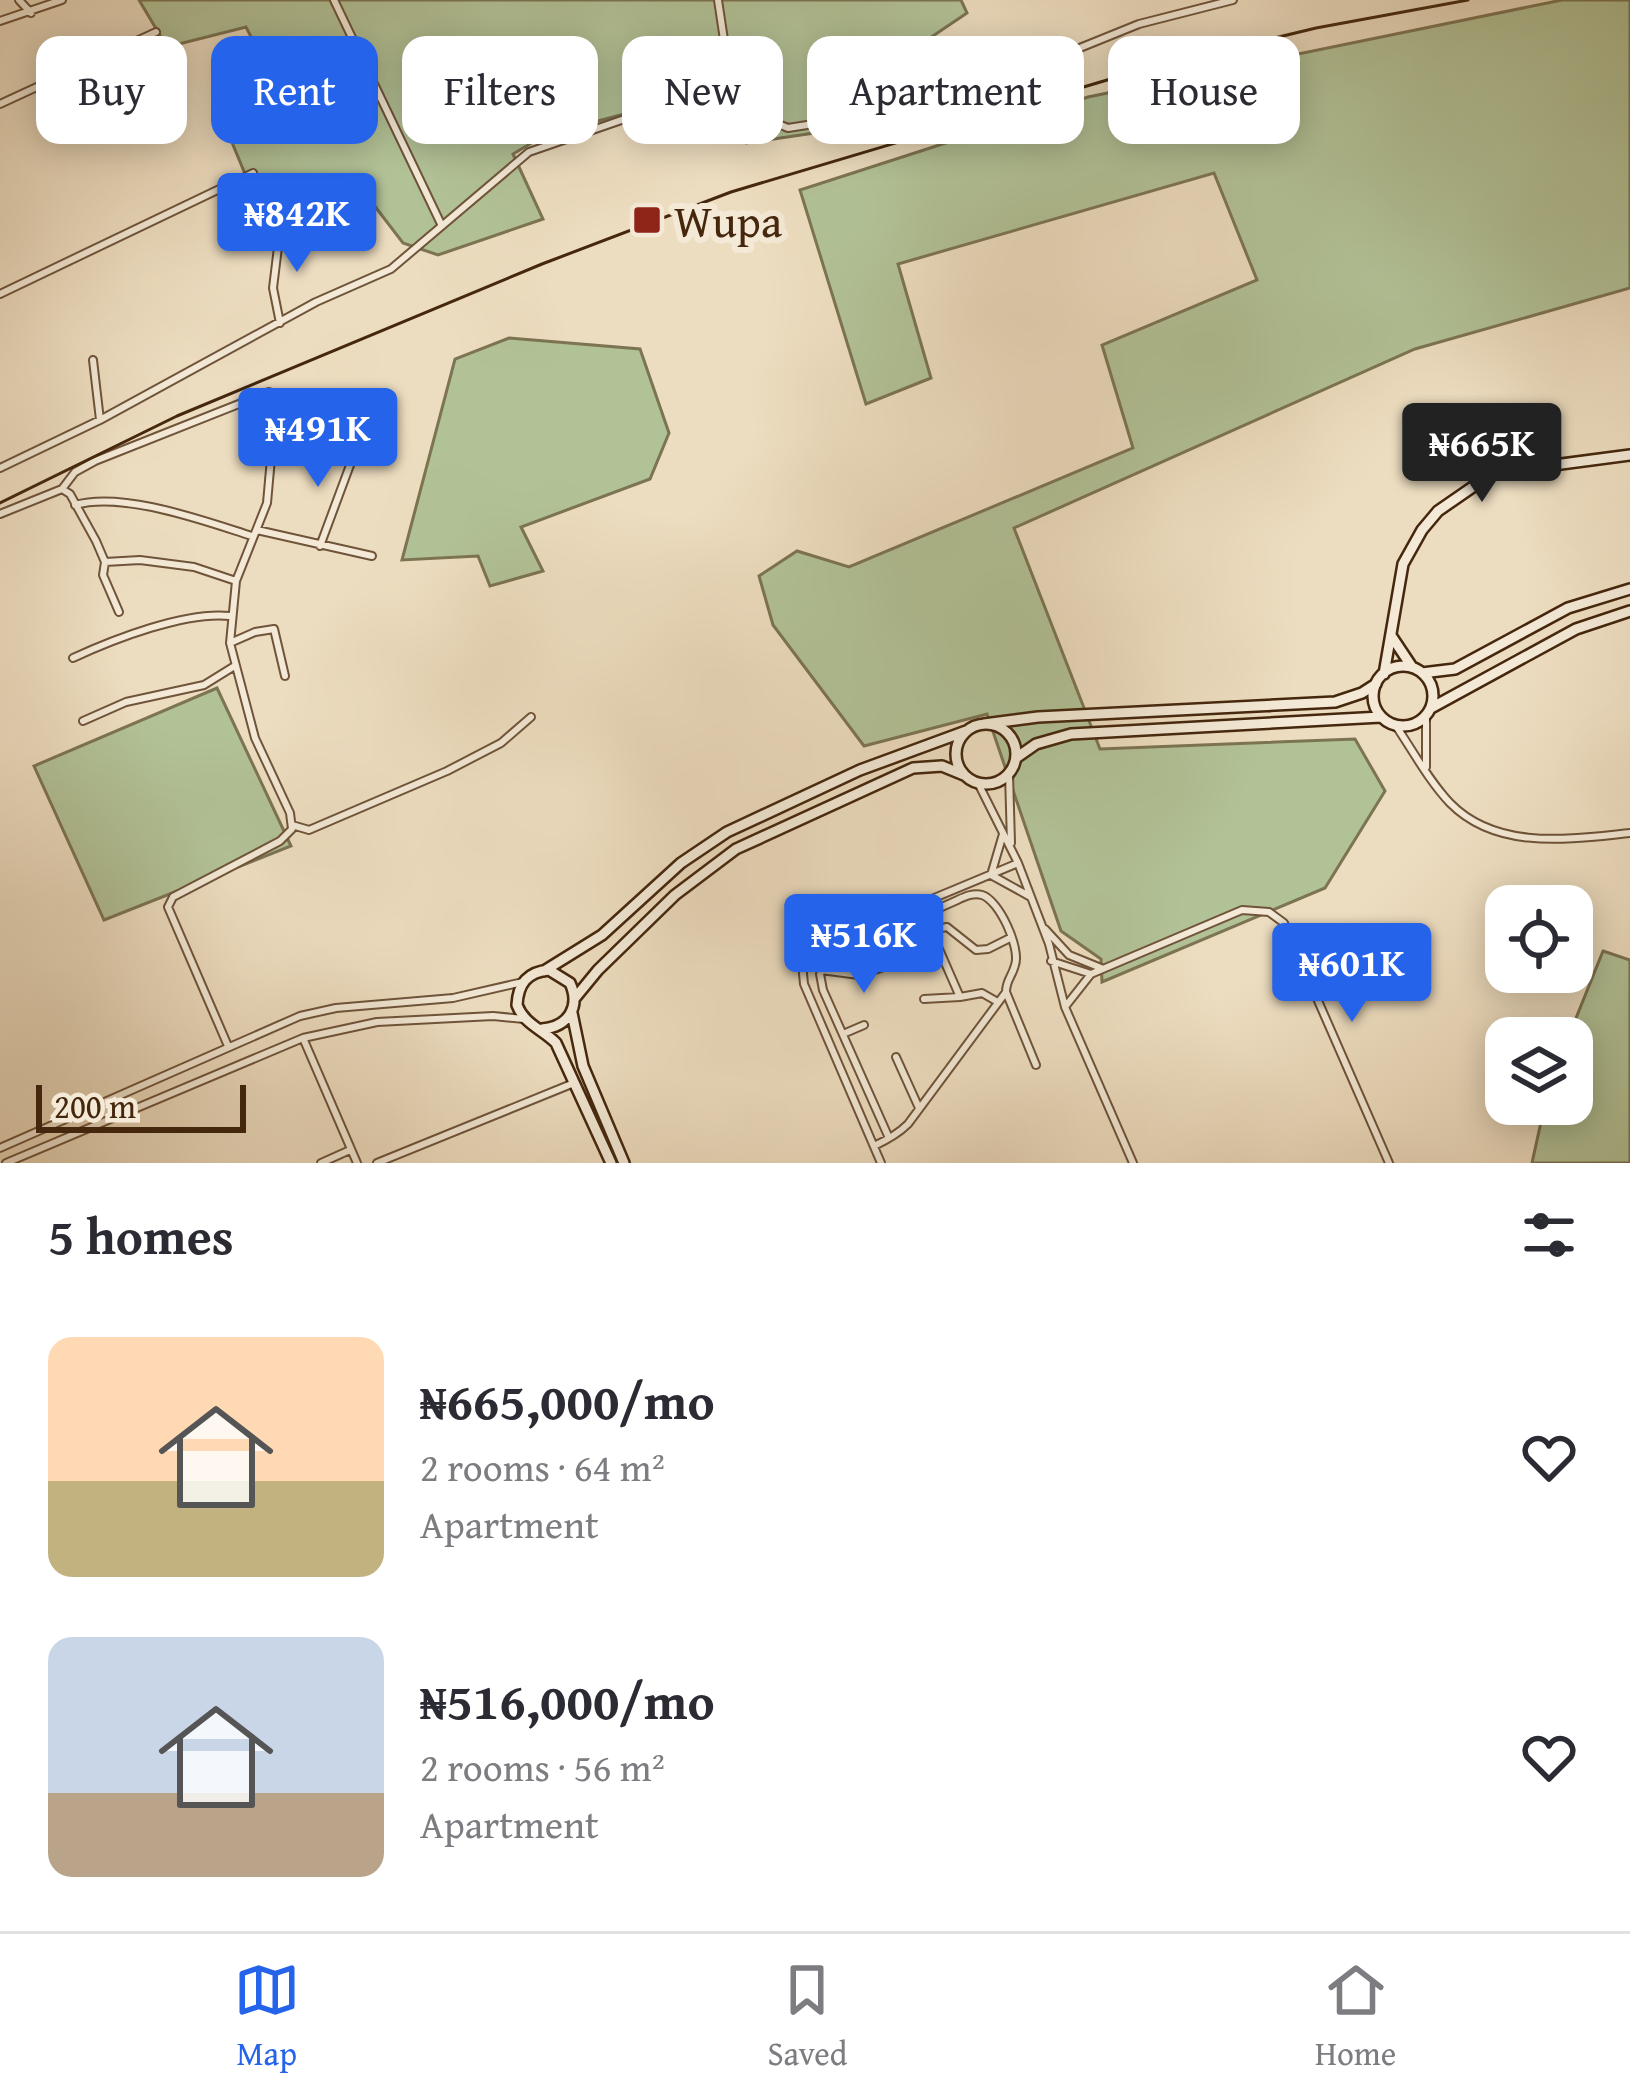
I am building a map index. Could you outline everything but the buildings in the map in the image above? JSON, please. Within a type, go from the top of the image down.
[{"type":"street","points":[[20,0],[31,13]]},
{"type":"street","points":[[0,21],[62,0]]},
{"type":"street","points":[[334,0],[442,226]]},
{"type":"street","points":[[718,0],[723,36]]},
{"type":"street","points":[[783,126],[799,129],[927,102],[1139,24],[1233,0]]},
{"type":"street","points":[[1,100],[156,32]]},
{"type":"street","points":[[0,467],[100,420],[316,302],[391,269],[529,152],[622,120]]},
{"type":"street","points":[[0,294],[253,173]]},
{"type":"street","points":[[280,231],[273,288],[280,323]]},
{"type":"street","points":[[94,360],[100,420]]},
{"type":"street","points":[[0,514],[62,489],[75,472],[94,461],[269,392],[278,396]]},
{"type":"street","points":[[273,436],[271,486],[236,581],[230,643],[255,738],[273,771],[292,825]]},
{"type":"street","points":[[320,547],[356,449]]},
{"type":"street","points":[[1384,674],[1403,564],[1422,530],[1456,496],[1493,472],[1630,455]]},
{"type":"street","points":[[62,489],[105,562],[103,575],[119,612]]},
{"type":"street","points":[[75,505],[116,502],[371,556]]},
{"type":"street","points":[[105,562],[140,560],[194,567],[236,581]]},
{"type":"street","points":[[0,1148],[301,1016],[336,1008],[453,998],[523,982],[602,934],[681,863],[740,824],[860,770],[984,724],[1038,717],[1335,702],[1362,693],[1392,668],[1455,669],[1568,608],[1630,590]]},
{"type":"street","points":[[1396,726],[1413,724],[1576,629],[1630,611]]},
{"type":"street","points":[[73,658],[166,623],[206,615],[230,616]]},
{"type":"street","points":[[230,643],[274,629],[285,676]]},
{"type":"street","points":[[1392,637],[1432,689],[1426,770]]},
{"type":"street","points":[[83,721],[126,701],[204,685],[233,667]]},
{"type":"street","points":[[1376,684],[1373,701],[1381,717],[1396,726],[1452,805],[1489,829],[1518,838],[1630,833]]},
{"type":"street","points":[[292,825],[309,830],[419,784],[501,743],[531,717]]},
{"type":"street","points":[[1011,846],[1009,774],[1016,758],[1036,744],[1071,734],[1381,717]]},
{"type":"street","points":[[984,724],[1009,734],[1016,758]]},
{"type":"street","points":[[964,775],[956,758],[966,731]]},
{"type":"street","points":[[624,1163],[583,1066],[572,1013],[575,998],[598,970],[675,895],[736,849],[913,768],[943,766],[989,784],[1009,774]]},
{"type":"street","points":[[978,783],[1018,863],[1065,1007],[1133,1163]]},
{"type":"street","points":[[228,1046],[170,914],[169,902],[280,841],[292,825]]},
{"type":"street","points":[[991,875],[1004,834]]},
{"type":"street","points":[[880,1163],[804,984],[802,963],[819,946],[1018,863]]},
{"type":"street","points":[[991,875],[1031,898]]},
{"type":"street","points":[[889,1138],[820,982],[830,957],[970,895],[986,896],[995,903],[1016,950],[1006,992],[1036,1065]]},
{"type":"street","points":[[1065,1007],[1091,974],[1242,910],[1262,910],[1284,923],[1389,1163]]},
{"type":"street","points":[[1042,925],[1069,955],[1105,969]]},
{"type":"street","points":[[960,998],[935,940],[936,929],[947,927],[976,950],[1010,938]]},
{"type":"street","points":[[821,970],[860,975],[902,961]]},
{"type":"street","points":[[1051,961],[1091,974]]},
{"type":"street","points":[[544,971],[561,975],[575,998]]},
{"type":"street","points":[[523,982],[517,1005],[524,1019]]},
{"type":"street","points":[[874,1146],[920,1108],[1006,992]]},
{"type":"street","points":[[924,999],[987,994],[997,1002]]},
{"type":"street","points":[[542,1029],[560,1025],[572,1013]]},
{"type":"street","points":[[6,1163],[303,1037],[394,1021],[493,1016],[524,1019],[556,1043],[611,1163]]},
{"type":"street","points":[[843,1034],[864,1025]]},
{"type":"street","points":[[303,1037],[357,1163]]},
{"type":"street","points":[[896,1057],[920,1108]]},
{"type":"street","points":[[377,1163],[576,1082]]},
{"type":"street","points":[[320,1163],[351,1149]]},
{"type":"green space","points":[[139,0],[961,0],[967,13],[933,36],[807,36],[807,134],[783,138],[783,36],[622,36],[622,115],[598,121],[598,36],[402,36],[402,144],[530,144],[513,154],[543,219],[438,255],[403,243],[367,196],[315,221],[307,183],[248,181],[233,144],[378,144],[378,36],[251,36],[246,27],[187,42],[187,36],[160,36]]},
{"type":"green space","points":[[1562,0],[1630,0],[1630,288],[1415,349],[1014,528],[1100,749],[1355,739],[1385,791],[1325,888],[1102,982],[1101,959],[1061,931],[987,714],[864,746],[773,625],[759,576],[797,551],[849,567],[1133,448],[1102,345],[1257,280],[1214,173],[898,264],[931,378],[866,404],[800,190],[942,144],[1084,144],[1084,98],[1108,93],[1108,144],[1300,144],[1300,54]]},
{"type":"green space","points":[[509,338],[640,349],[669,433],[650,479],[521,527],[543,571],[490,586],[478,556],[402,560],[455,359]]},
{"type":"green space","points":[[217,688],[291,846],[104,920],[34,766]]},
{"type":"green space","points":[[1603,951],[1630,960],[1630,1163],[1532,1163],[1540,1125],[1593,1125],[1593,1017],[1576,1017],[1586,993],[1593,993],[1593,976]]},
{"type":"tram line","points":[[0,503],[177,416],[542,264],[731,192],[1134,72],[1316,28],[1468,0]]},
{"type":"place","name":"Wupa","points":[[647,220]]}]
